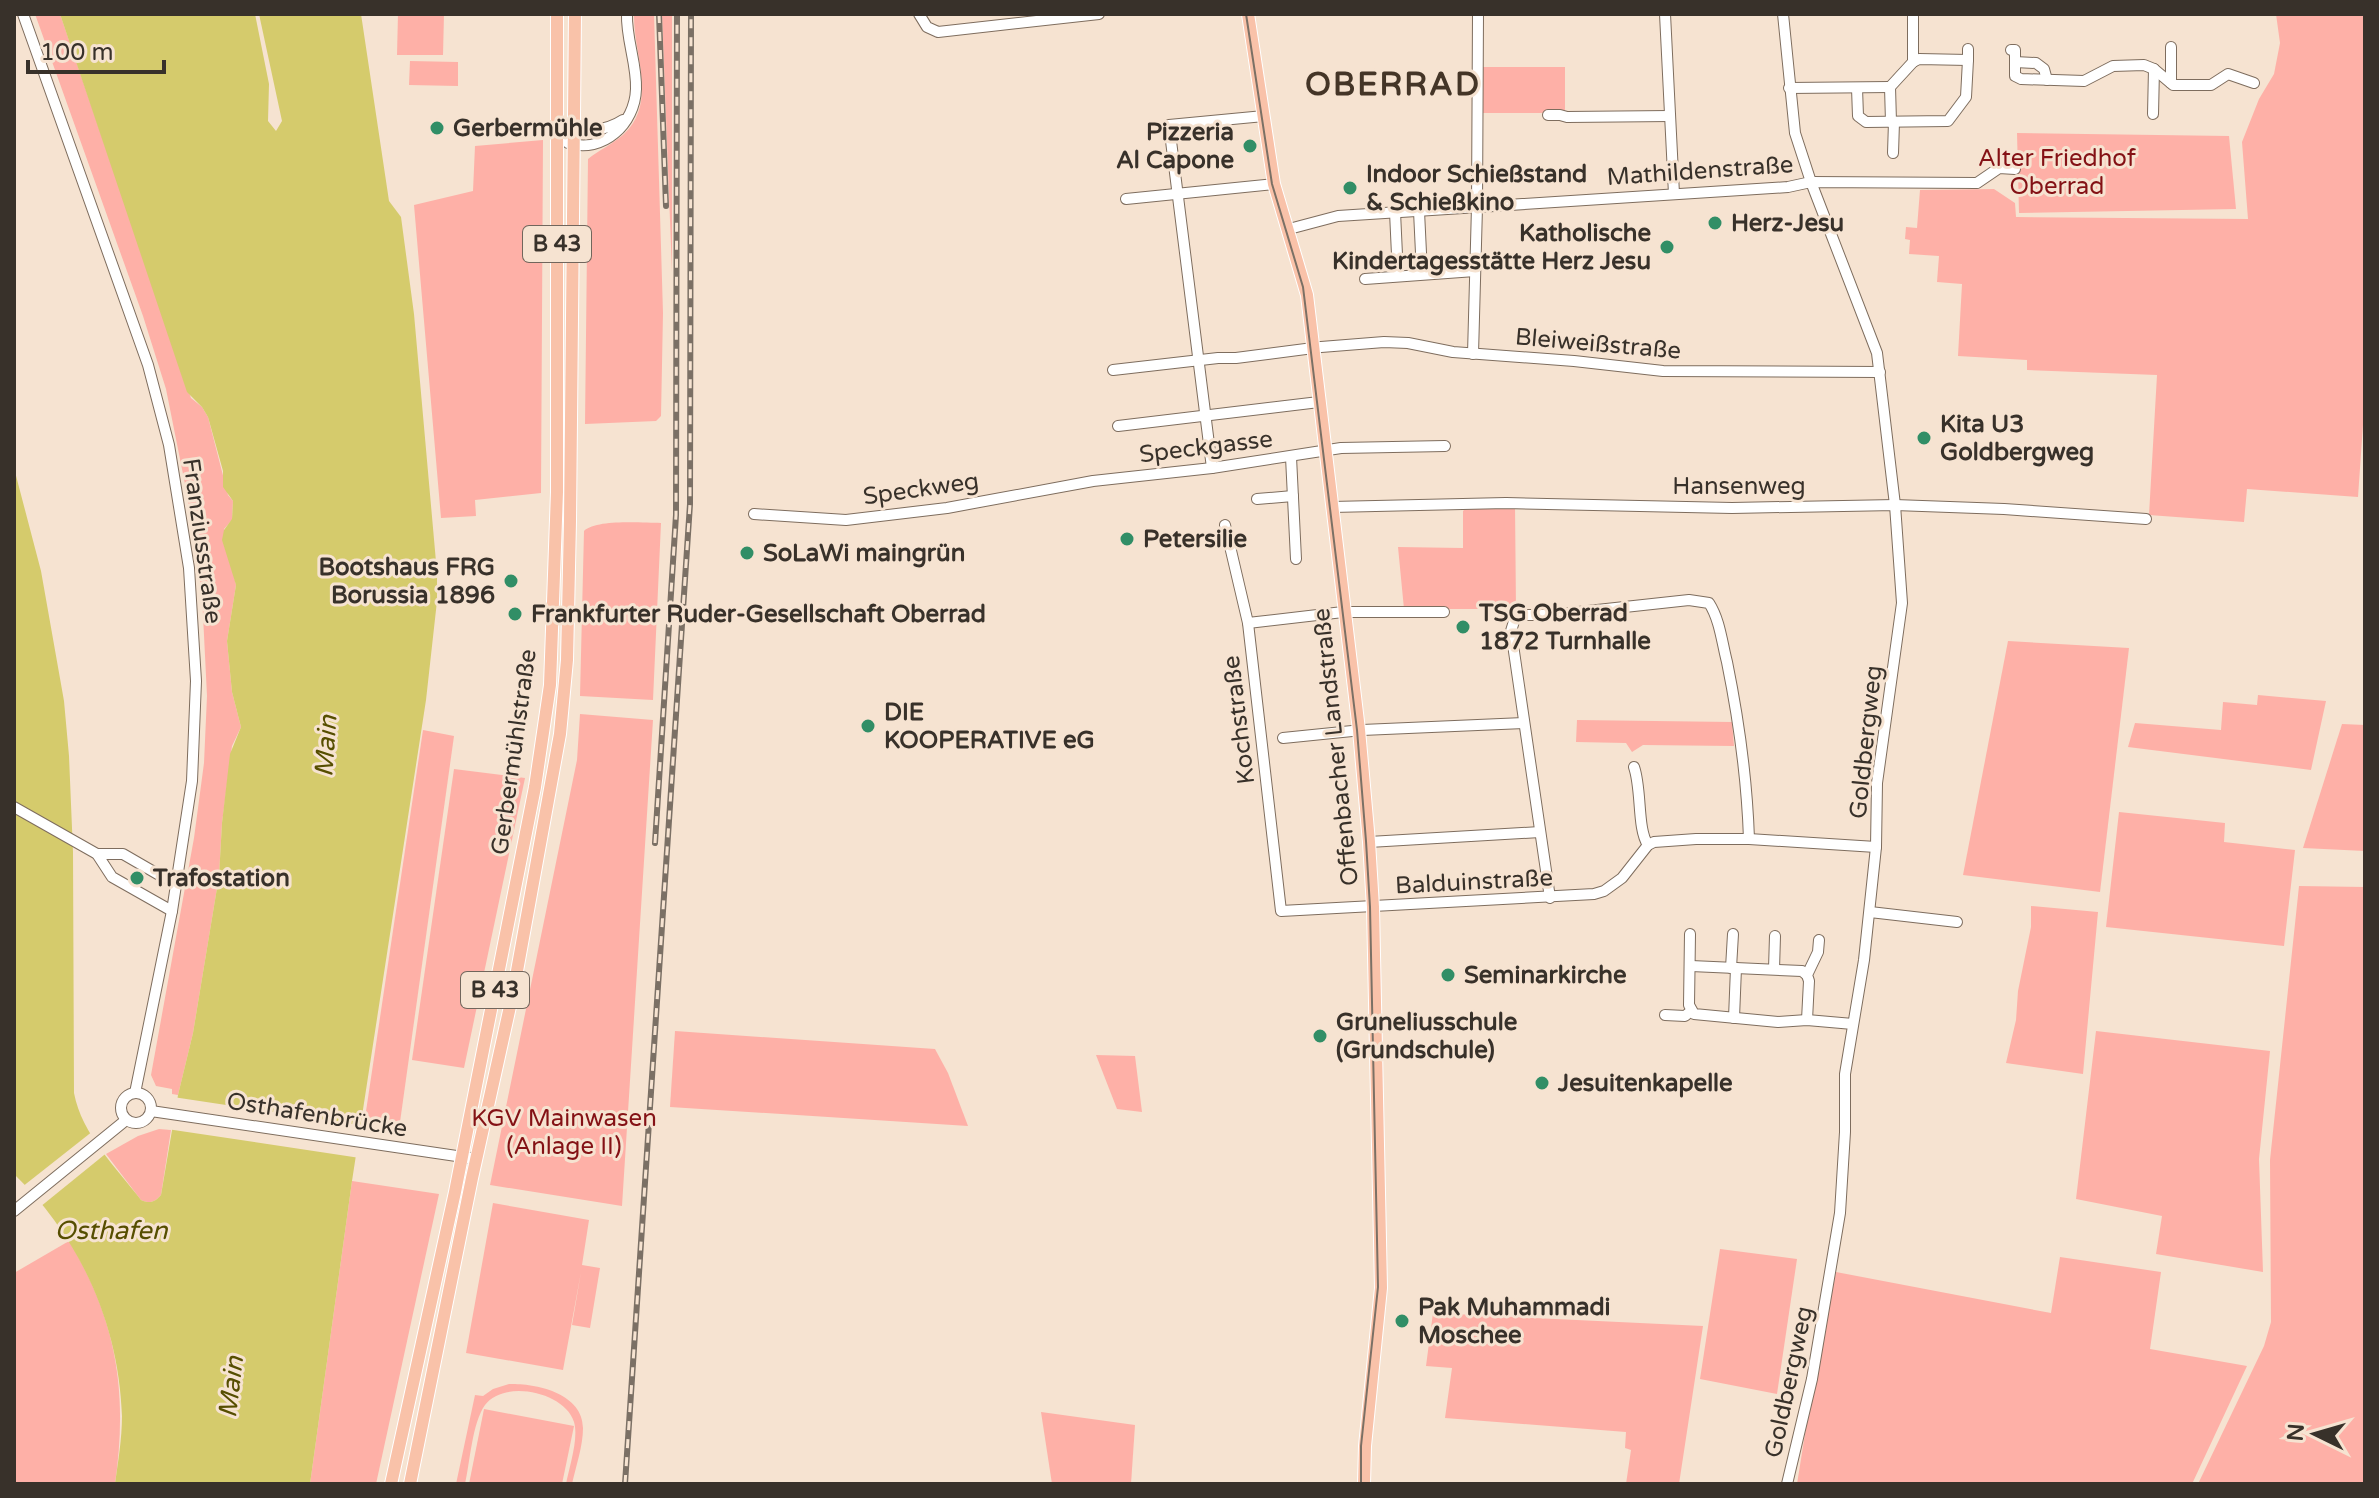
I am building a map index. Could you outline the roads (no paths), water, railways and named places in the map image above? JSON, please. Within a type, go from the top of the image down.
[{"type":"main road","name":"Gerbermühlstraße","points":[[391,1484],[462,1156],[535,787],[550,685],[556,522],[557,14]]},
{"type":"main road","name":"Gerbermühlstraße","points":[[410,1484],[513,993],[556,764],[567,660],[575,14]]},
{"type":"main road","name":"Offenbacher Landstraße","points":[[1248,14],[1274,184],[1305,285],[1359,730],[1369,842],[1381,1288],[1364,1484]]},
{"type":"main road","points":[[556,522],[570,521]]},
{"type":"street","name":"Franziusstraße","points":[[23,14],[135,324],[159,403],[177,489],[191,581],[196,717],[192,781],[177,882],[167,909],[135,1093],[126,1096],[121,1104],[121,1113],[126,1120]]},
{"type":"street","points":[[556,128],[565,141],[591,145],[605,141],[615,133],[627,116],[635,98],[636,82],[627,34],[627,14]]},
{"type":"street","points":[[919,14],[927,27],[938,32],[1099,14]]},
{"type":"street","points":[[1473,354],[1478,14]]},
{"type":"street","points":[[1665,14],[1674,194]]},
{"type":"street","name":"Goldbergweg","points":[[1783,14],[1795,133],[1877,353],[1895,505],[1902,603],[1877,783],[1876,847],[1870,912],[1845,1074],[1840,1213],[1812,1379],[1787,1484]]},
{"type":"street","points":[[1913,15],[1913,62]]},
{"type":"street","points":[[2171,47],[2171,83]]},
{"type":"street","points":[[2011,50],[2015,50],[2015,76],[2021,79],[2084,81],[2113,66],[2144,65],[2171,83],[2206,86],[2231,74],[2254,83]]},
{"type":"street","points":[[1789,88],[1890,87],[1919,59],[1968,54],[1966,97],[1948,121],[1862,120],[1858,116],[1857,88]]},
{"type":"street","points":[[2015,62],[2036,63],[2044,69],[2047,80]]},
{"type":"street","points":[[2153,114],[2154,69]]},
{"type":"street","points":[[1890,87],[1893,153]]},
{"type":"street","points":[[1548,115],[1670,116]]},
{"type":"street","points":[[556,128],[606,129],[627,116]]},
{"type":"street","points":[[1212,468],[1169,125],[1264,116]]},
{"type":"street","name":"Mathildenstraße","points":[[1289,229],[1338,216],[1788,187],[1811,182],[1977,183],[1999,168],[2015,169]]},
{"type":"street","points":[[1126,199],[1274,184]]},
{"type":"street","points":[[1419,211],[1422,274]]},
{"type":"street","points":[[1395,212],[1398,276]]},
{"type":"street","points":[[1365,279],[1475,271]]},
{"type":"street","name":"Bleiweißstraße","points":[[1113,370],[1384,342],[1473,354],[1663,371],[1880,372]]},
{"type":"street","points":[[1118,426],[1319,402]]},
{"type":"street","name":"Speckgasse","points":[[1093,481],[1358,447],[1445,446]]},
{"type":"street","points":[[1291,457],[1296,559]]},
{"type":"street","name":"Speckweg","points":[[754,514],[846,520],[947,508],[1093,481]]},
{"type":"street","points":[[1257,499],[1293,496]]},
{"type":"street","name":"Hansenweg","points":[[1332,507],[1506,503],[1732,508],[1895,505],[2146,519]]},
{"type":"street","name":"Kochstraße","points":[[1225,525],[1248,623],[1281,911]]},
{"type":"street","points":[[1550,898],[1511,631],[1519,615],[1551,615],[1689,600],[1709,603],[1714,612],[1737,708],[1749,839]]},
{"type":"street","points":[[1248,623],[1345,612],[1444,612]]},
{"type":"street","points":[[1283,738],[1359,730],[1524,723]]},
{"type":"street","points":[[1634,767],[1639,782],[1643,835],[1648,845],[1696,839],[1749,839],[1876,847]]},
{"type":"street","points":[[14,807],[97,854],[123,854],[177,882]]},
{"type":"street","points":[[1369,842],[1540,832]]},
{"type":"street","name":"Balduinstraße","points":[[1281,911],[1581,896],[1604,891],[1622,878],[1648,845]]},
{"type":"street","points":[[97,854],[112,877],[167,909]]},
{"type":"street","points":[[1870,912],[1957,922]]},
{"type":"street","points":[[1690,934],[1689,1005],[1691,1011],[1699,1016],[1853,1024]]},
{"type":"street","points":[[1733,934],[1734,1018]]},
{"type":"street","points":[[1774,969],[1775,936]]},
{"type":"street","points":[[1807,975],[1818,952],[1819,940]]},
{"type":"street","points":[[1691,966],[1802,971],[1809,981],[1807,1020]]},
{"type":"street","points":[[1665,1015],[1685,1016],[1691,1011]]},
{"type":"street","points":[[14,1211],[126,1120],[135,1124],[143,1122],[151,1111],[147,1098],[135,1093]]},
{"type":"street","name":"Osthafenbrücke","points":[[151,1111],[477,1158]]},
{"type":"water","points":[[60,14],[255,14],[269,84],[268,121],[276,131],[282,121],[259,14],[361,14],[389,201],[401,217],[414,314],[437,601],[426,700],[352,1181],[310,1484],[115,1484],[122,1416],[113,1348],[104,1316],[76,1254],[58,1226],[14,1174],[14,468],[41,571],[64,701],[73,852],[74,1093],[92,1137],[141,1200],[147,1202],[161,1195],[178,1095],[193,1033],[219,876],[230,754],[241,727],[232,692],[227,641],[236,585],[222,540],[224,530],[232,519],[233,501],[223,487],[223,471],[208,417],[187,392]]},
{"type":"tram line","points":[[1246,14],[1272,184],[1303,287],[1357,730],[1366,841],[1378,1287],[1361,1446],[1361,1484]]},
{"type":"railway","points":[[659,14],[666,206]]},
{"type":"railway","points":[[655,843],[676,515],[677,14]]},
{"type":"railway","points":[[625,1484],[690,504],[691,14]]},
{"type":"place","name":"Gerbermühle","points":[[437,128]]},
{"type":"place","name":"Pizzeria Al Capone","points":[[1250,146]]},
{"type":"place","name":"Indoor Schießstand & Schießkino","points":[[1350,188]]},
{"type":"place","name":"Herz-Jesu","points":[[1715,223]]},
{"type":"place","name":"Katholische Kindertagesstätte Herz Jesu","points":[[1667,247]]},
{"type":"place","name":"Kita U3 Goldbergweg","points":[[1924,438]]},
{"type":"place","name":"Petersilie","points":[[1127,539]]},
{"type":"place","name":"SoLaWi maingrün","points":[[747,553]]},
{"type":"place","name":"Bootshaus FRG Borussia 1896","points":[[511,581]]},
{"type":"place","name":"Frankfurter Ruder-Gesellschaft Oberrad","points":[[515,614]]},
{"type":"place","name":"TSG Oberrad 1872 Turnhalle","points":[[1463,627]]},
{"type":"place","name":"DIE KOOPERATIVE eG","points":[[868,726]]},
{"type":"place","name":"Trafostation","points":[[137,878]]},
{"type":"place","name":"Seminarkirche","points":[[1448,975]]},
{"type":"place","name":"Gruneliusschule (Grundschule)","points":[[1320,1036]]},
{"type":"place","name":"Jesuitenkapelle","points":[[1542,1083]]},
{"type":"place","name":"Pak Muhammadi Moschee","points":[[1402,1321]]},
{"type":"district","name":"OBERRAD","points":[[1393,85]]},
{"type":"park label","name":"Alter Friedhof Oberrad","points":[[2057,172]]},
{"type":"park label","name":"KGV Mainwasen (Anlage II)","points":[[564,1132]]},
{"type":"water label","name":"Main","points":[[326,746]]},
{"type":"water label","name":"Osthafen","points":[[111,1230]]},
{"type":"water label","name":"Main","points":[[231,1387]]}]
